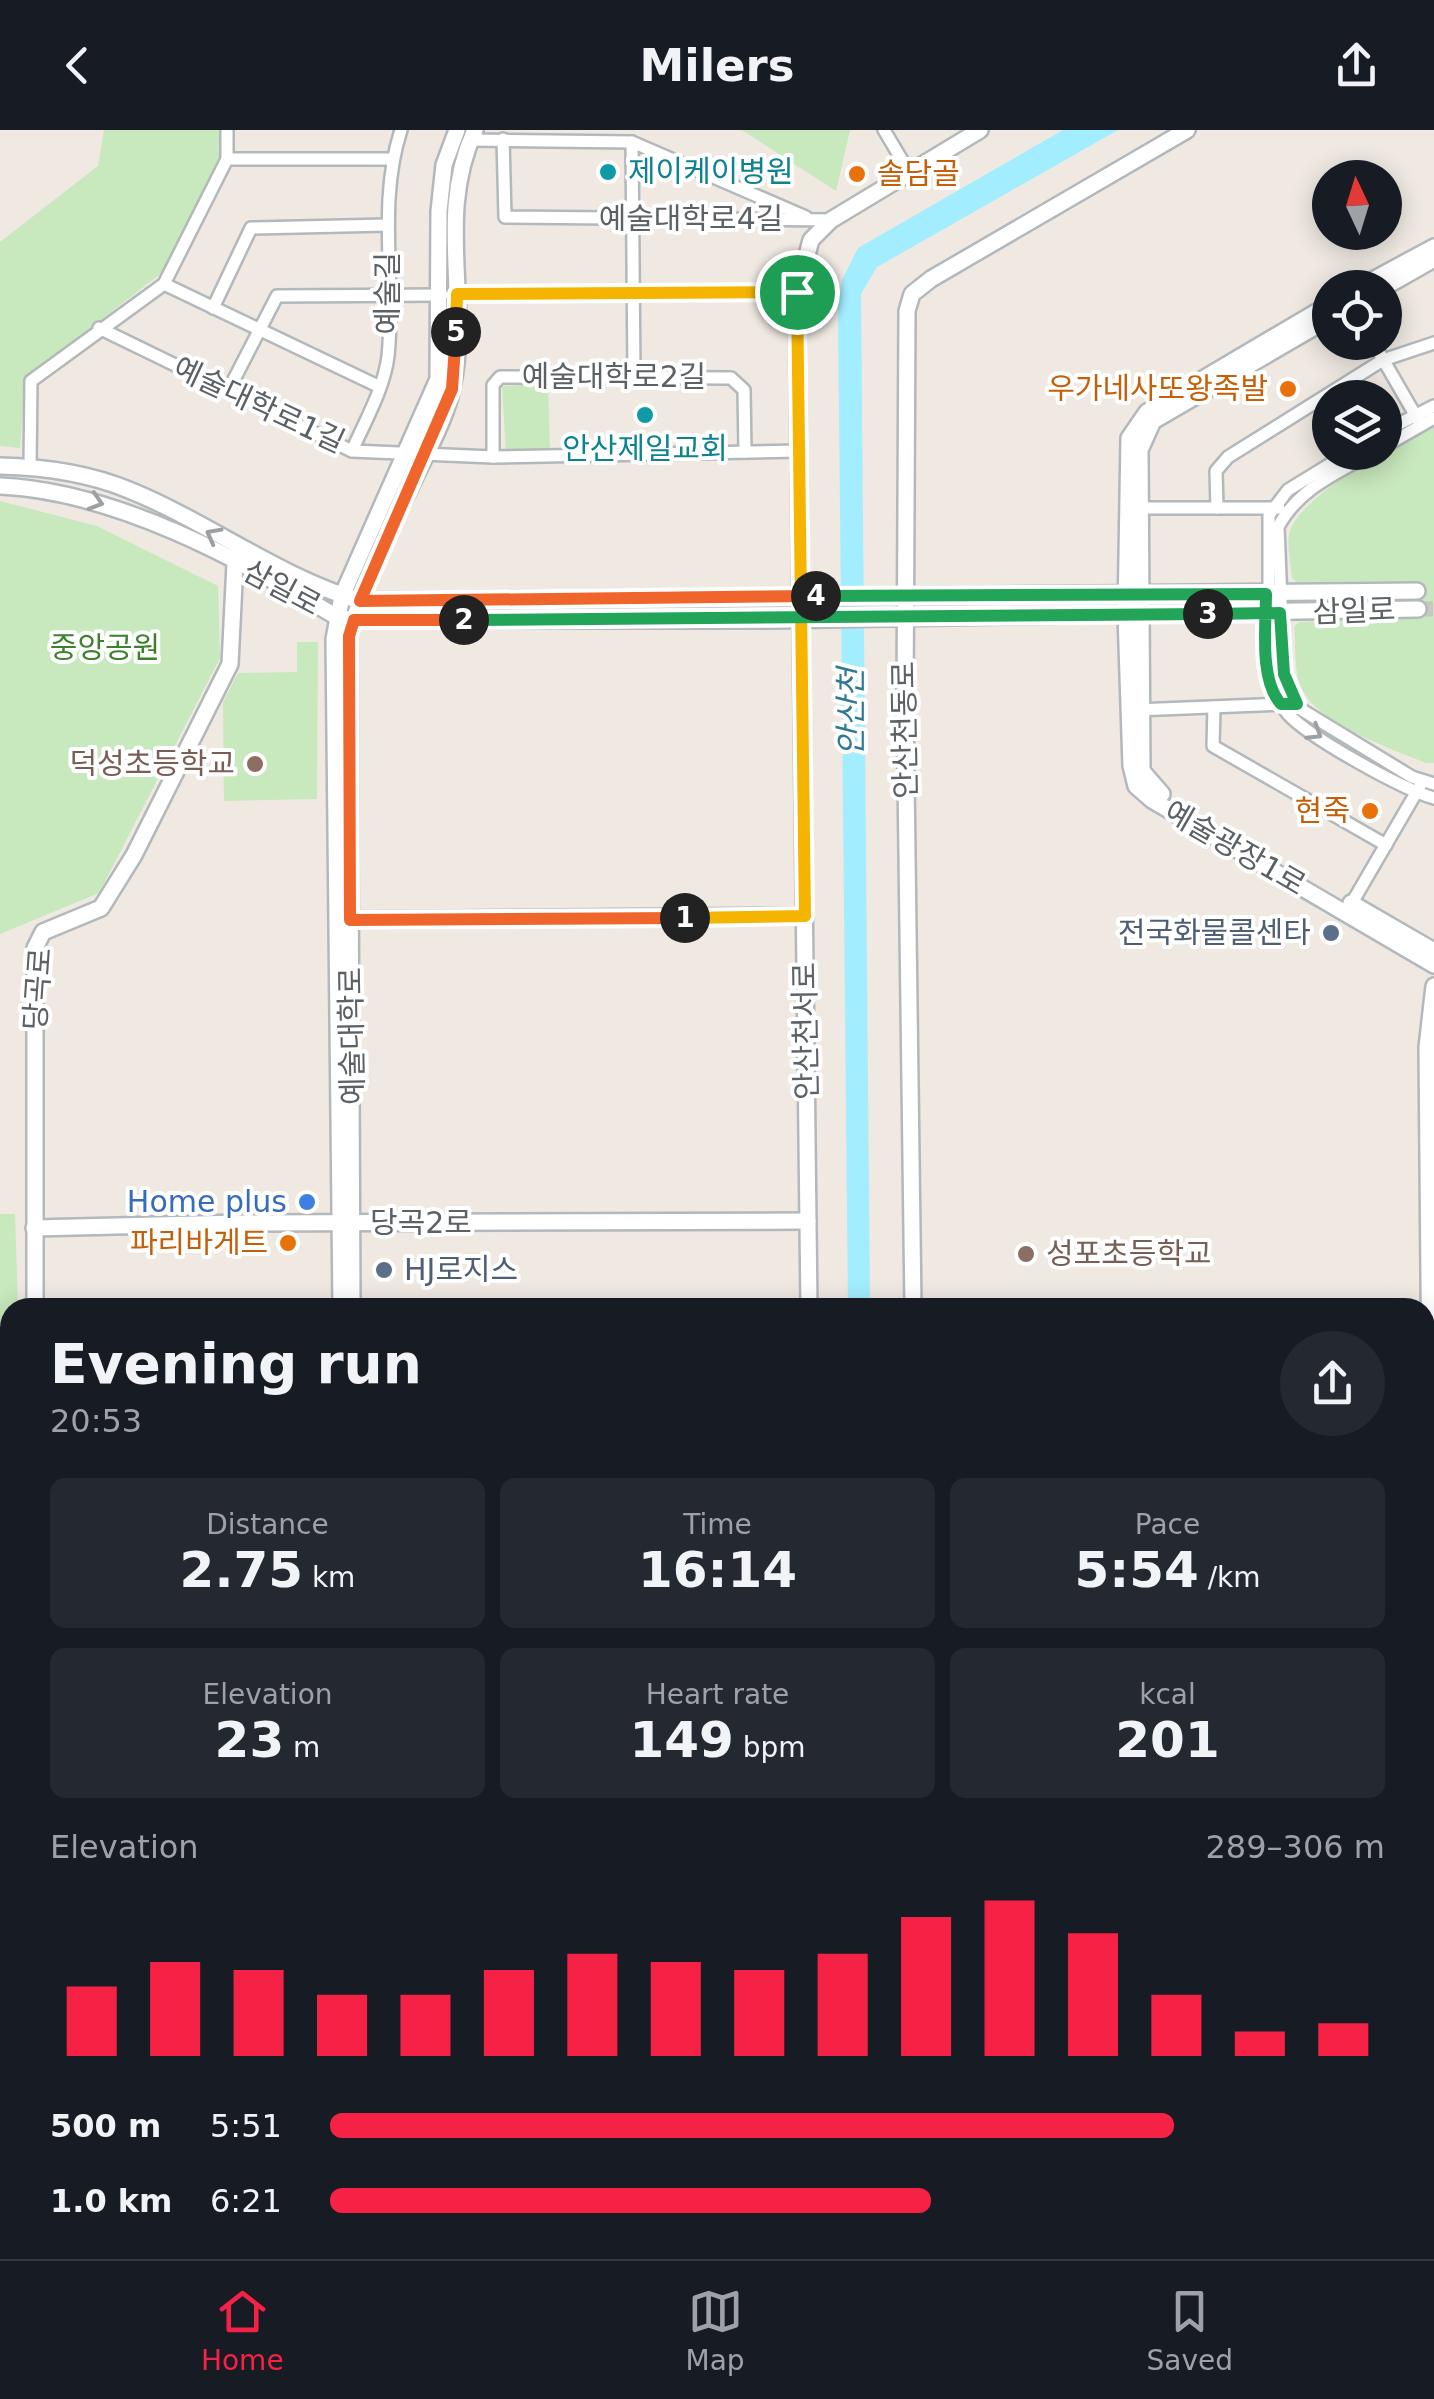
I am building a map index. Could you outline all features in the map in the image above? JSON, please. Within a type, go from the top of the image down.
[{"type":"street","points":[[30,466],[31,381],[164,284],[226,159],[226,130]]},
{"type":"street","name":"예술길","points":[[352,451],[380,387],[388,356],[388,226],[392,159],[401,130]]},
{"type":"street","points":[[884,130],[909,172]]},
{"type":"street","name":"안산천서로","points":[[808,1298],[797,292],[811,240],[831,220],[980,130]]},
{"type":"street","name":"안산천동로","points":[[913,1298],[898,617],[906,323],[912,294],[1186,130]]},
{"type":"street","name":"예술대학로4길","points":[[468,133],[504,139],[632,142],[812,219]]},
{"type":"street","name":"예술대학로","points":[[344,920],[349,636],[360,601],[452,389],[449,294],[440,211],[444,165],[468,133]]},
{"type":"street","name":"예술대학로4길","points":[[504,139],[505,217],[812,219]]},
{"type":"street","points":[[632,142],[634,377]]},
{"type":"street","points":[[226,159],[392,159]]},
{"type":"street","points":[[812,219],[831,220]]},
{"type":"street","points":[[213,308],[251,228],[388,226]]},
{"type":"street","points":[[1391,270],[1434,247]]},
{"type":"street","points":[[1402,277],[1434,259]]},
{"type":"street","points":[[164,284],[380,387]]},
{"type":"street","points":[[228,391],[276,296],[797,292]]},
{"type":"street","name":"예술대학로","points":[[351,1298],[346,1222],[336,617],[438,379],[449,294]]},
{"type":"street","name":"예술광장1로","points":[[1312,315],[1147,412],[1129,438],[1135,710],[1142,771],[1156,791],[1349,908],[1434,965]]},
{"type":"street","name":"예술대학로1길","points":[[99,328],[352,451],[425,455]]},
{"type":"street","name":"예술광장1로","points":[[1133,508],[1140,450],[1154,421],[1312,329]]},
{"type":"street","points":[[1402,354],[1434,343]]},
{"type":"street","points":[[1217,508],[1216,471],[1228,457],[1384,360],[1418,419]]},
{"type":"street","name":"예술대학로2길","points":[[494,457],[493,385],[500,377],[732,378],[744,390],[745,452]]},
{"type":"street","points":[[1402,432],[1434,406]]},
{"type":"street","points":[[1402,425],[1434,418]]},
{"type":"street","points":[[425,455],[800,451]]},
{"type":"street","name":"삼일로","points":[[0,466],[30,466],[84,475],[130,490],[275,566],[360,601],[1417,591]]},
{"type":"street","points":[[1321,470],[1288,490],[1265,527],[1273,613],[1269,679],[1281,704],[1305,728],[1424,786]]},
{"type":"street","points":[[1272,594],[1278,528],[1288,508],[1305,492],[1343,470]]},
{"type":"street","name":"삼일로","points":[[0,486],[74,495],[120,509],[235,563],[336,617],[354,620],[802,620],[1418,610]]},
{"type":"street","points":[[1133,508],[1288,508]]},
{"type":"street","name":"당곡로","points":[[34,1298],[35,948],[44,932],[101,908],[110,899],[142,839],[230,664],[235,563]]},
{"type":"street","points":[[1273,613],[1284,674],[1297,704]]},
{"type":"street","points":[[1135,710],[1297,704],[1424,786],[1434,798]]},
{"type":"street","points":[[1214,707],[1213,746],[1386,845]]},
{"type":"street","points":[[1349,908],[1424,786]]},
{"type":"street","name":"예술광장1로","points":[[1349,908],[1434,951]]},
{"type":"street","points":[[344,920],[805,916]]},
{"type":"street","points":[[1429,1298],[1427,1047],[1434,986]]},
{"type":"street","name":"당곡2로","points":[[34,1228],[808,1220]]},
{"type":"street","name":"예술대학로","points":[[342,1298],[346,1222]]},
{"type":"green space","points":[[104,130],[219,130],[221,162],[164,271],[25,379],[20,448],[0,446],[0,242],[98,166]]},
{"type":"green space","points":[[742,130],[850,130],[836,191]]},
{"type":"green space","points":[[548,384],[550,450],[506,451],[502,386]]},
{"type":"green space","points":[[1434,426],[1434,763],[1373,741],[1335,721],[1306,696],[1296,662],[1294,627],[1299,622],[1417,617],[1417,581],[1297,582],[1292,578],[1288,542],[1298,517],[1355,470],[1402,470],[1402,442]]},
{"type":"green space","name":"중앙공원","points":[[0,501],[97,526],[218,586],[220,658],[99,893],[0,934]]},
{"type":"green space","points":[[297,642],[318,642],[317,799],[224,801],[223,702],[238,673],[297,672]]},
{"type":"green space","points":[[0,1214],[15,1214],[18,1298],[0,1298]]},
{"type":"water","name":"안산천","points":[[1063,130],[1118,130],[877,267],[861,294],[870,1298],[848,1298],[838,309],[842,280],[858,248]]},
{"type":"tunnel","points":[[1418,609],[1434,609]]},
{"type":"place","name":"제이케이병원","points":[[608,172]]},
{"type":"place","name":"솔담골","points":[[857,174]]},
{"type":"place","name":"우가네사또왕족발","points":[[1288,389]]},
{"type":"place","name":"안산제일교회","points":[[645,415]]},
{"type":"place","name":"덕성초등학교","points":[[255,764]]},
{"type":"place","name":"현죽","points":[[1370,811]]},
{"type":"place","name":"전국화물콜센타","points":[[1331,933]]},
{"type":"place","name":"Home plus","points":[[307,1202]]},
{"type":"place","name":"파리바게트","points":[[288,1243]]},
{"type":"place","name":"성포초등학교","points":[[1026,1254]]},
{"type":"place","name":"HJ로지스","points":[[384,1270]]},
{"type":"route","points":[[797,292],[457,294],[452,389],[360,601],[394,602],[802,597],[906,595],[1266,594],[1266,613],[1269,679],[1281,704],[1297,704],[1284,674],[1280,613],[1266,613],[1155,615],[905,618],[822,618],[802,620],[354,620],[349,636],[350,920],[805,916],[802,660],[802,620],[802,597],[797,292]]}]
